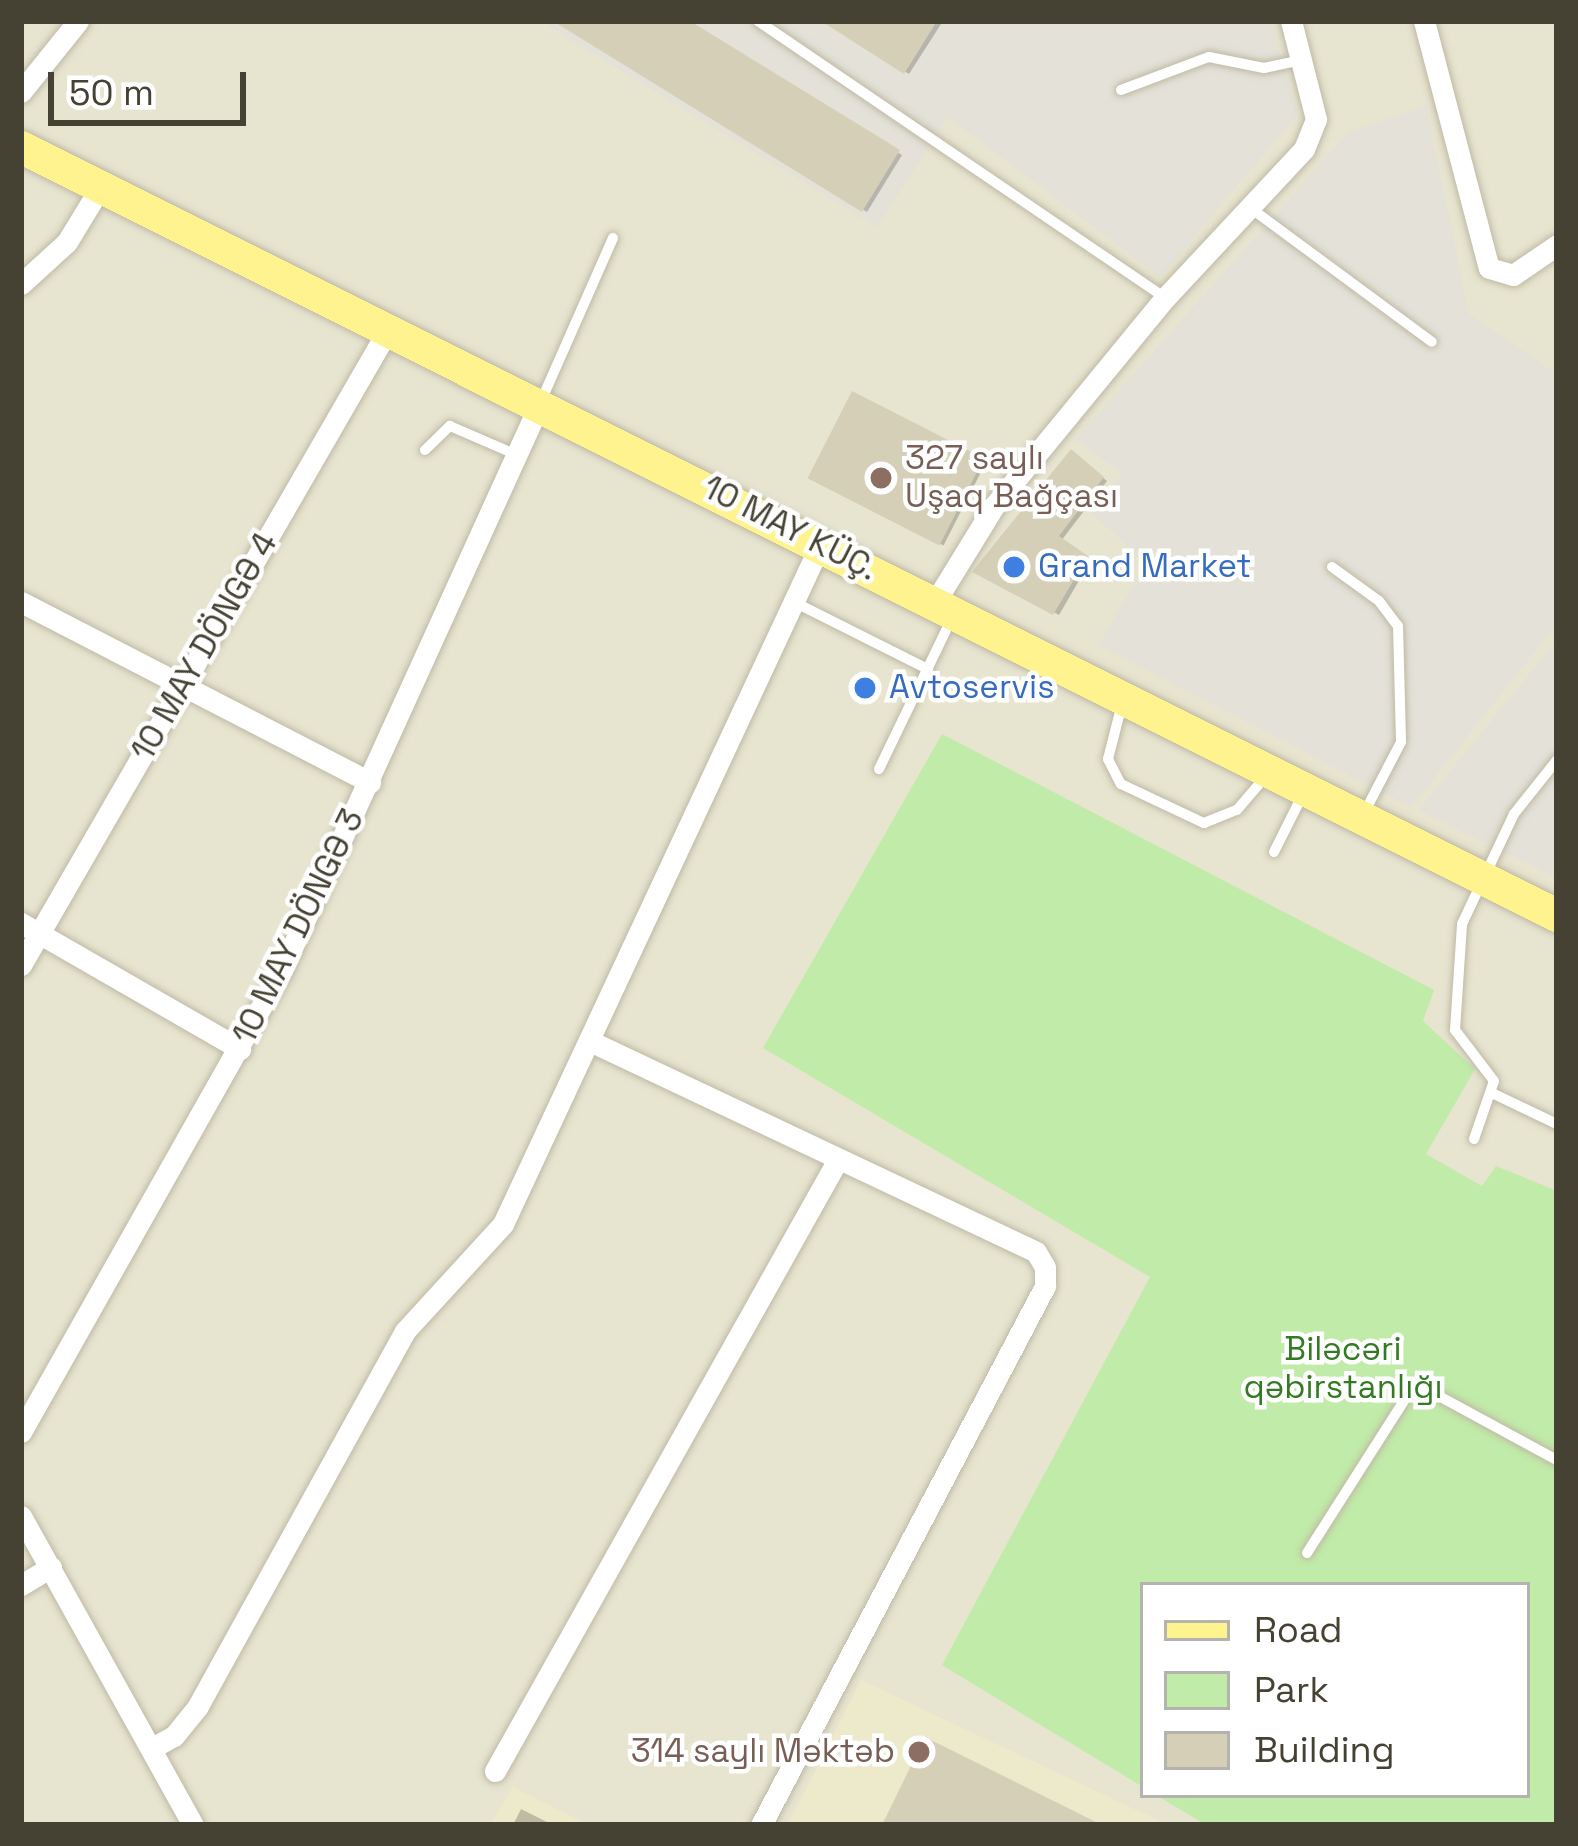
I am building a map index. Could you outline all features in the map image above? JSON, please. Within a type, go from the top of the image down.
[{"type":"main road","name":"10 MAY KÜÇ.","points":[[21,147],[1557,915]]},
{"type":"street","points":[[21,92],[78,21]]},
{"type":"street","points":[[945,607],[994,506],[1165,298],[1313,135],[1314,100],[1291,21]]},
{"type":"street","points":[[1424,21],[1489,268],[1514,275],[1557,245]]},
{"type":"street","points":[[21,284],[67,242],[101,186]]},
{"type":"street","name":"10 MAY DÖNGƏ 4","points":[[21,965],[31,928],[182,688],[389,328]]},
{"type":"street","name":"10 MAY DÖNGƏ 3","points":[[21,1432],[240,1049],[370,782],[540,403]]},
{"type":"street","points":[[152,1748],[175,1736],[198,1706],[405,1331],[503,1224],[592,1042],[820,545]]},
{"type":"street","points":[[21,602],[370,782]]},
{"type":"street","points":[[31,928],[240,1049]]},
{"type":"street","points":[[592,1042],[1036,1252],[1045,1286],[761,1825]]},
{"type":"street","points":[[495,1771],[837,1161]]},
{"type":"street","points":[[21,1516],[193,1825]]},
{"type":"street","points":[[21,1585],[50,1567]]},
{"type":"lane","points":[[758,21],[1165,298]]},
{"type":"lane","points":[[1121,90],[1209,57],[1264,68],[1302,60]]},
{"type":"lane","points":[[1250,207],[1432,343]]},
{"type":"lane","points":[[540,403],[614,238]]},
{"type":"lane","points":[[425,450],[450,426],[517,455]]},
{"type":"lane","points":[[1332,567],[1379,601],[1398,626],[1401,742],[1362,816]]},
{"type":"lane","points":[[794,602],[928,669]]},
{"type":"lane","points":[[879,769],[928,669],[945,607]]},
{"type":"lane","points":[[1124,695],[1108,759],[1121,784],[1204,823],[1237,810],[1271,770]]},
{"type":"lane","points":[[1474,1139],[1494,1094],[1490,1070],[1455,1030],[1462,924],[1480,876],[1557,760]]},
{"type":"lane","points":[[1274,852],[1306,788]]},
{"type":"lane","points":[[1494,1094],[1557,1124]]},
{"type":"lane","points":[[1307,1553],[1411,1390],[1426,1389],[1557,1460]]},
{"type":"shaded area","points":[[21,21],[1557,21],[1557,1825],[21,1825]]},
{"type":"shaded area","points":[[540,21],[1270,21],[1298,114],[1160,277],[948,117],[877,227]]},
{"type":"shaded area","points":[[1426,106],[1469,314],[1557,374],[1557,624],[1411,807],[1099,645],[1146,563],[1091,512],[1122,474],[1076,439],[1349,132]]},
{"type":"shaded area","points":[[1557,640],[1557,878],[1419,810]]},
{"type":"shaded area","name":"314 saylı Məktəb","points":[[861,1680],[1168,1825],[788,1825]]},
{"type":"shaded area","points":[[513,1787],[589,1825],[490,1825]]},
{"type":"green space","name":"Biləcəri qəbirstanlığı","points":[[942,734],[1434,990],[1423,1021],[1475,1069],[1426,1154],[1482,1186],[1496,1166],[1557,1191],[1557,1825],[1206,1825],[1161,1798],[1530,1798],[1530,1582],[1140,1582],[1140,1785],[942,1665],[1150,1277],[763,1048]]},
{"type":"building","points":[[553,21],[690,21],[900,150],[862,212]]},
{"type":"building","points":[[821,21],[937,21],[904,74]]},
{"type":"building","points":[[852,391],[984,458],[939,546],[808,478]]},
{"type":"building","points":[[1071,449],[1104,477],[1059,536],[1088,556],[1053,615],[972,572]]},
{"type":"building","points":[[925,1737],[1102,1825],[882,1825]]},
{"type":"place","name":"327 saylı Uşaq Bağçası","points":[[881,478]]},
{"type":"place","name":"Grand Market","points":[[1014,567]]},
{"type":"place","name":"Avtoservis","points":[[865,688]]},
{"type":"place","name":"314 saylı Məktəb","points":[[919,1752]]}]
